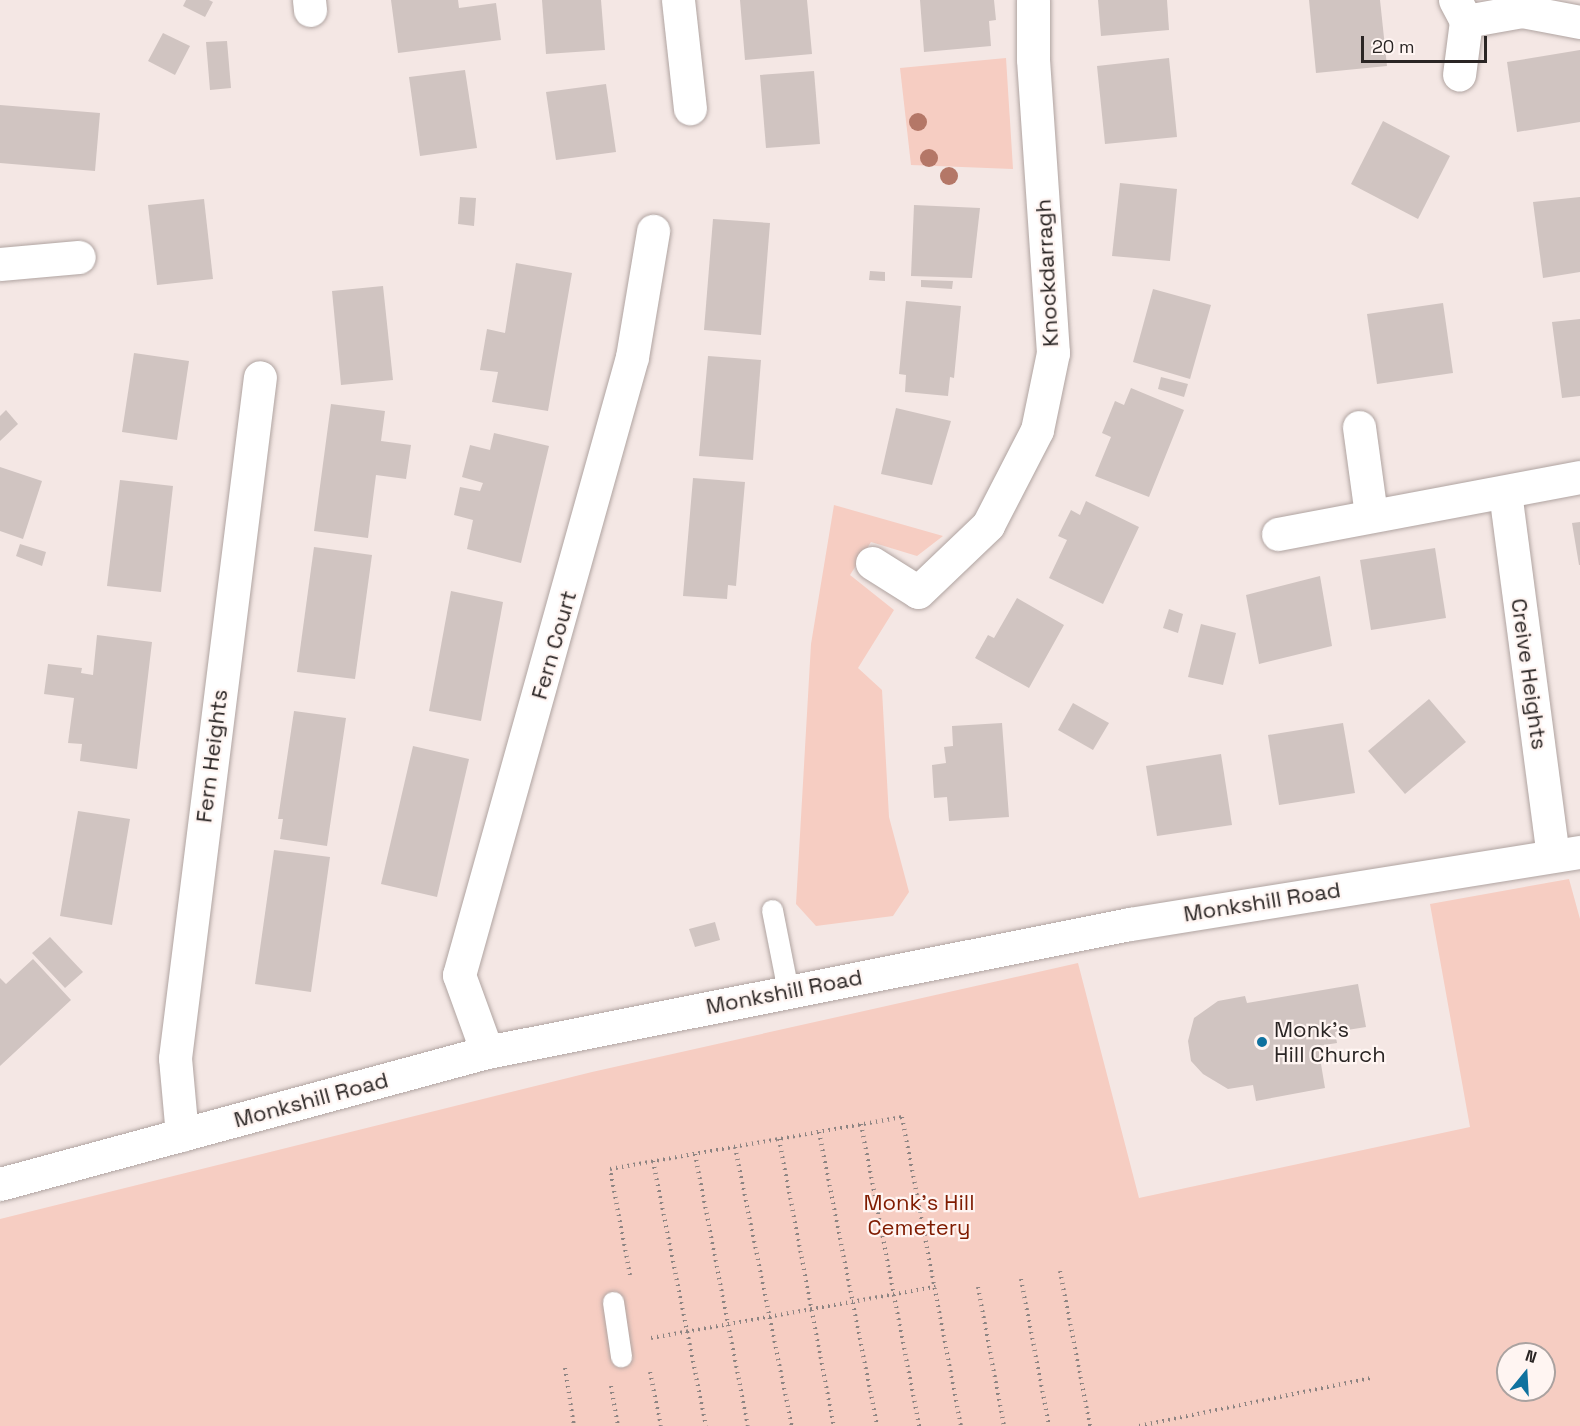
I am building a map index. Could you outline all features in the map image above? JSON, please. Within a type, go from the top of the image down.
[{"type":"street","points":[[678,0],[690,108]]},
{"type":"street","name":"Knockdarragh","points":[[872,563],[918,592],[988,525],[1038,430],[1053,352],[1033,59],[1033,0]]},
{"type":"street","points":[[1459,75],[1461,11],[1522,11],[1580,22]]},
{"type":"street","name":"Fern Court","points":[[487,1052],[459,975],[632,357],[653,231]]},
{"type":"street","points":[[0,264],[79,257]]},
{"type":"street","name":"Fern Heights","points":[[182,1135],[175,1058],[260,376]]},
{"type":"street","points":[[1359,427],[1371,515]]},
{"type":"street","points":[[1278,534],[1580,477]]},
{"type":"street","name":"Creive Heights","points":[[1505,492],[1567,853]]},
{"type":"street","name":"Monkshill Road","points":[[0,1184],[487,1052],[1130,924],[1567,853]]},
{"type":"lane","points":[[772,910],[788,991]]},
{"type":"lane","points":[[613,1302],[621,1356]]},
{"type":"path","points":[[632,1282],[610,1169],[902,1117],[962,1426]]},
{"type":"path","points":[[861,1124],[918,1426]]},
{"type":"path","points":[[819,1132],[877,1426]]},
{"type":"path","points":[[779,1139],[834,1426]]},
{"type":"path","points":[[735,1147],[769,1317],[774,1327],[792,1426]]},
{"type":"path","points":[[696,1154],[726,1324],[748,1426]]},
{"type":"path","points":[[653,1161],[685,1332],[691,1343],[706,1426]]},
{"type":"path","points":[[1060,1271],[1090,1426]]},
{"type":"path","points":[[1021,1279],[1049,1426]]},
{"type":"path","points":[[643,1339],[935,1287]]},
{"type":"path","points":[[978,1287],[1004,1426]]},
{"type":"path","points":[[648,1362],[661,1426]]},
{"type":"path","points":[[566,1368],[574,1426]]},
{"type":"path","points":[[1139,1426],[1371,1378]]},
{"type":"path","points":[[610,1381],[618,1426]]},
{"type":"green space","points":[[1006,58],[1013,169],[911,165],[900,68]]},
{"type":"green space","points":[[834,505],[943,536],[917,556],[871,542],[850,575],[894,610],[858,668],[882,690],[889,817],[909,892],[893,916],[816,926],[796,904],[811,644]]},
{"type":"green space","name":"Monk's Hill Cemetery","points":[[1569,879],[1580,919],[1580,1426],[0,1426],[0,1219],[592,1072],[1078,963],[1139,1198],[1470,1127],[1430,904]]},
{"type":"building","points":[[186,0],[213,2],[205,17],[183,6]]},
{"type":"building","points":[[391,0],[458,0],[459,8],[496,3],[501,40],[398,53]]},
{"type":"building","points":[[542,0],[601,0],[605,50],[546,54]]},
{"type":"building","points":[[740,0],[807,0],[812,54],[745,60]]},
{"type":"building","points":[[920,0],[994,0],[996,20],[989,21],[991,46],[924,52]]},
{"type":"building","points":[[1098,0],[1167,0],[1169,30],[1101,36]]},
{"type":"building","points":[[1309,0],[1380,0],[1387,66],[1316,73]]},
{"type":"building","points":[[163,33],[190,46],[175,75],[148,61]]},
{"type":"building","points":[[227,41],[231,88],[210,90],[206,42]]},
{"type":"building","points":[[1580,50],[1580,122],[1517,132],[1507,62]]},
{"type":"building","points":[[1169,58],[1177,137],[1105,144],[1097,66]]},
{"type":"building","points":[[465,70],[477,148],[420,156],[409,77]]},
{"type":"building","points":[[814,71],[820,144],[766,148],[760,75]]},
{"type":"building","points":[[606,84],[616,152],[556,160],[546,92]]},
{"type":"building","points":[[0,105],[100,113],[95,171],[0,163]]},
{"type":"building","points":[[1383,121],[1450,156],[1418,219],[1351,184]]},
{"type":"building","points":[[1120,183],[1177,189],[1170,261],[1112,256]]},
{"type":"building","points":[[460,197],[476,198],[474,226],[458,224]]},
{"type":"building","points":[[1580,197],[1580,272],[1543,278],[1533,202]]},
{"type":"building","points":[[204,199],[213,279],[157,285],[148,205]]},
{"type":"building","points":[[914,205],[980,208],[972,278],[911,276]]},
{"type":"building","points":[[713,219],[770,223],[761,335],[704,330]]},
{"type":"building","points":[[516,263],[572,273],[548,411],[492,402],[498,372],[480,370],[487,329],[505,333]]},
{"type":"building","points":[[870,271],[885,272],[885,281],[869,280]]},
{"type":"building","points":[[921,280],[953,281],[952,289],[921,287]]},
{"type":"building","points":[[383,286],[393,380],[341,385],[332,291]]},
{"type":"building","points":[[1153,289],[1211,305],[1190,379],[1133,362]]},
{"type":"building","points":[[906,301],[961,306],[954,378],[950,377],[948,396],[905,392],[906,375],[899,374]]},
{"type":"building","points":[[1443,303],[1453,373],[1377,384],[1367,314]]},
{"type":"building","points":[[1580,319],[1580,396],[1562,398],[1552,322]]},
{"type":"building","points":[[134,353],[189,361],[177,440],[122,432]]},
{"type":"building","points":[[708,356],[761,360],[753,460],[699,456]]},
{"type":"building","points":[[1161,377],[1188,384],[1184,397],[1158,389]]},
{"type":"building","points":[[1131,388],[1184,410],[1149,497],[1095,476],[1111,437],[1102,433],[1115,401],[1124,405]]},
{"type":"building","points":[[331,404],[385,411],[381,441],[411,445],[406,479],[376,475],[368,538],[314,531]]},
{"type":"building","points":[[896,408],[951,421],[932,485],[881,474]]},
{"type":"building","points":[[6,410],[18,424],[0,441],[0,416]]},
{"type":"building","points":[[494,433],[549,446],[521,563],[467,549],[473,520],[454,515],[460,487],[480,491],[483,483],[462,477],[470,445],[490,450]]},
{"type":"building","points":[[0,467],[42,481],[23,539],[0,531]]},
{"type":"building","points":[[693,478],[745,482],[736,586],[728,585],[727,599],[683,596]]},
{"type":"building","points":[[120,480],[173,486],[161,592],[107,586]]},
{"type":"building","points":[[1086,501],[1139,527],[1103,604],[1049,578],[1067,540],[1058,536],[1071,510],[1080,515]]},
{"type":"building","points":[[1580,522],[1580,565],[1579,565],[1572,523]]},
{"type":"building","points":[[20,544],[46,552],[42,566],[16,556]]},
{"type":"building","points":[[314,547],[372,555],[355,679],[297,672]]},
{"type":"building","points":[[1435,548],[1446,618],[1371,630],[1360,560]]},
{"type":"building","points":[[1320,576],[1332,646],[1259,664],[1246,595]]},
{"type":"building","points":[[451,591],[503,602],[481,721],[429,711]]},
{"type":"building","points":[[1017,598],[1064,625],[1029,688],[975,658],[988,635],[994,638]]},
{"type":"building","points":[[1169,609],[1183,614],[1178,633],[1163,628]]},
{"type":"building","points":[[1201,624],[1236,633],[1223,685],[1188,677]]},
{"type":"building","points":[[97,635],[152,642],[137,769],[80,761],[82,744],[68,743],[74,698],[44,694],[48,664],[82,668],[81,673],[93,675]]},
{"type":"building","points":[[1429,699],[1466,742],[1405,794],[1368,751]]},
{"type":"building","points":[[1073,703],[1109,723],[1093,750],[1058,730]]},
{"type":"building","points":[[294,711],[346,718],[327,846],[280,839],[283,819],[278,819]]},
{"type":"building","points":[[1002,723],[1009,817],[949,821],[947,797],[934,798],[932,765],[946,763],[944,747],[953,746],[952,726]]},
{"type":"building","points":[[1343,723],[1355,793],[1279,805],[1268,735]]},
{"type":"building","points":[[413,746],[469,759],[437,897],[381,884]]},
{"type":"building","points":[[1221,754],[1232,825],[1157,836],[1146,766]]},
{"type":"building","points":[[78,811],[130,819],[112,925],[60,916]]},
{"type":"building","points":[[274,850],[330,857],[311,992],[255,984]]},
{"type":"building","points":[[715,922],[720,940],[695,947],[689,929]]},
{"type":"building","points":[[50,937],[83,972],[65,988],[32,953]]},
{"type":"building","points":[[33,959],[71,1000],[0,1066],[0,978],[6,984]]},
{"type":"building","name":"Monk's Hill Church","points":[[1358,984],[1366,1027],[1335,1032],[1337,1043],[1318,1046],[1325,1088],[1256,1101],[1253,1085],[1228,1089],[1203,1074],[1191,1061],[1188,1041],[1194,1018],[1218,1001],[1245,996],[1247,1003]]},
{"type":"place","name":"Monk's Hill Church","points":[[1262,1042]]}]
